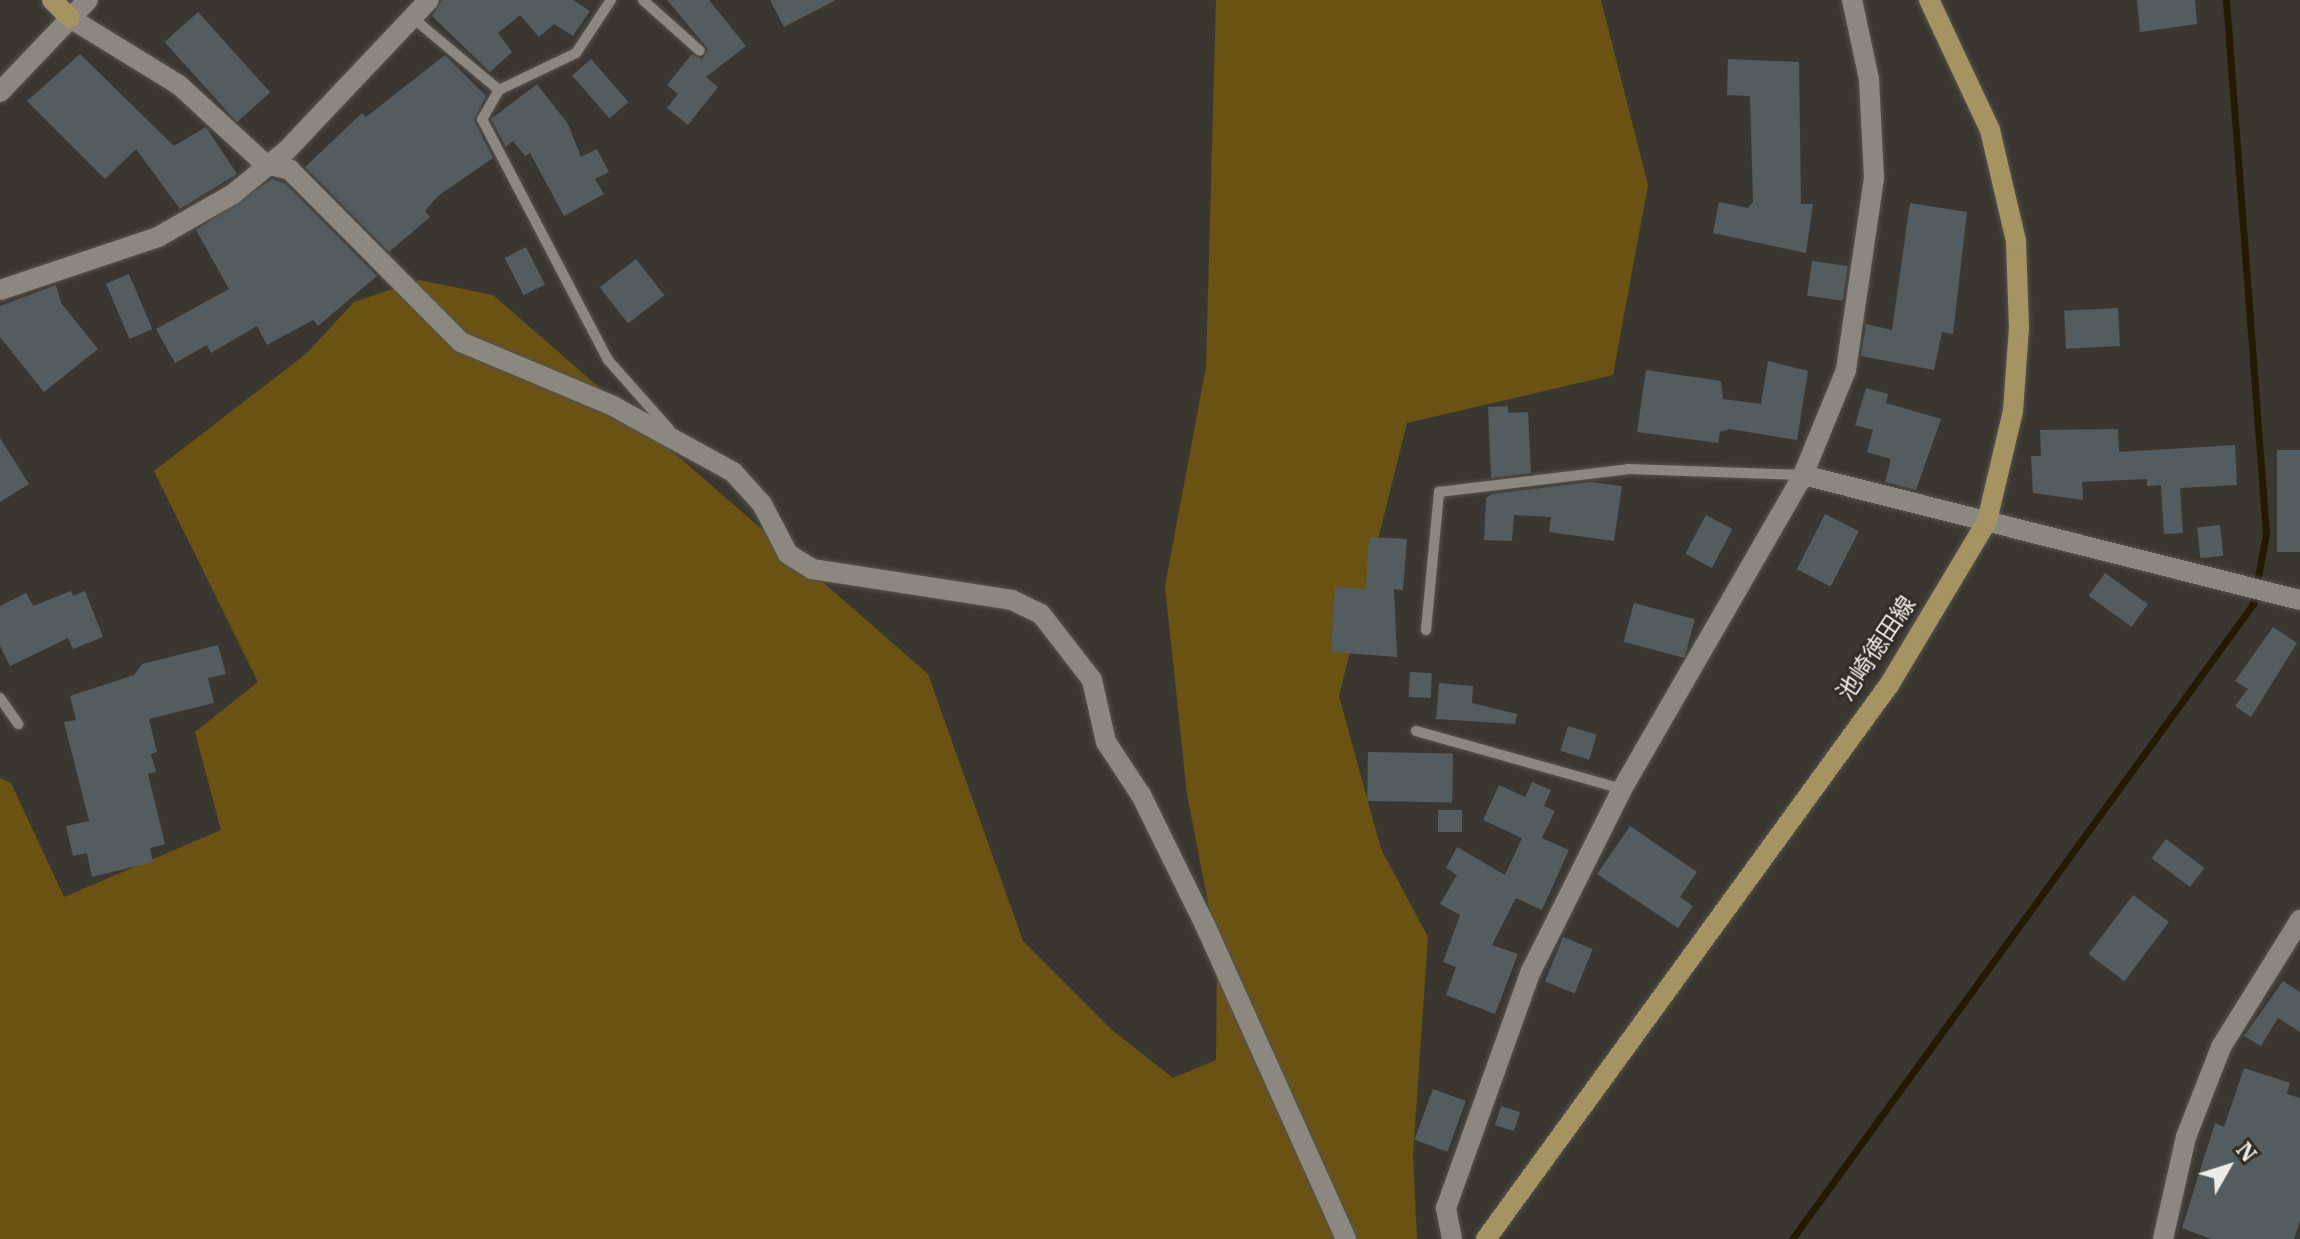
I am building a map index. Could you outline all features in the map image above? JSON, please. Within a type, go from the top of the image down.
[{"type":"main road","points":[[52,0],[70,18]]},
{"type":"main road","name":"池崎徳田線","points":[[1486,1239],[1889,685],[1987,521],[2013,411],[2019,328],[2016,241],[1990,130],[1929,0]]},
{"type":"street","points":[[0,92],[88,0]]},
{"type":"street","points":[[0,290],[158,237],[233,194],[265,164],[286,151],[429,0]]},
{"type":"street","points":[[1452,1239],[1446,1208],[1531,971],[1622,789],[1803,475],[1846,370],[1874,178],[1869,79],[1852,0]]},
{"type":"street","points":[[70,18],[179,85],[265,164],[290,170],[461,342],[678,440],[733,472],[762,504],[788,554],[812,569],[1012,600],[1041,614],[1092,680],[1106,742],[1141,795],[1205,925],[1346,1239]]},
{"type":"street","points":[[1803,475],[2300,600]]},
{"type":"street","points":[[2163,1239],[2186,1137],[2221,1047],[2300,920]]},
{"type":"lane","points":[[611,0],[576,53],[499,90],[482,119],[608,360],[678,440]]},
{"type":"lane","points":[[643,0],[700,51]]},
{"type":"lane","points":[[414,19],[499,90]]},
{"type":"lane","points":[[1426,630],[1439,492],[1628,469],[1803,475]]},
{"type":"lane","points":[[0,698],[18,724]]},
{"type":"lane","points":[[1416,731],[1622,789]]},
{"type":"shaded area","points":[[1216,0],[1601,0],[1648,185],[1613,375],[1407,423],[1339,696],[1381,849],[1428,937],[1413,1155],[1417,1239],[0,1239],[0,778],[11,783],[64,897],[221,830],[195,732],[258,682],[154,471],[307,353],[354,302],[419,280],[493,295],[928,674],[1023,941],[1112,1030],[1173,1078],[1216,1060],[1217,949],[1187,794],[1165,586],[1206,367]]},
{"type":"building","points":[[442,0],[573,0],[590,11],[573,36],[554,24],[539,37],[520,15],[498,33],[512,52],[490,72],[432,16]]},
{"type":"building","points":[[667,0],[709,0],[746,46],[706,77],[718,87],[688,125],[667,108],[678,94],[667,85],[692,54],[702,59],[708,49]]},
{"type":"building","points":[[770,0],[836,0],[784,27]]},
{"type":"building","points":[[2137,0],[2195,0],[2197,24],[2140,32]]},
{"type":"building","points":[[198,12],[270,92],[237,122],[165,42]]},
{"type":"building","points":[[80,54],[174,146],[206,127],[237,174],[180,209],[136,149],[105,179],[27,101]]},
{"type":"building","points":[[445,55],[486,96],[474,120],[493,158],[438,196],[425,211],[430,217],[389,252],[305,167],[362,113],[366,117]]},
{"type":"building","points":[[591,59],[628,102],[610,118],[572,75]]},
{"type":"building","points":[[1728,59],[1799,62],[1801,204],[1813,204],[1806,253],[1713,233],[1719,202],[1748,208],[1753,202],[1750,96],[1727,95]]},
{"type":"building","points":[[537,84],[568,124],[581,157],[597,149],[609,172],[595,179],[604,194],[564,216],[530,153],[525,156],[513,141],[506,147],[491,119]]},
{"type":"building","points":[[272,179],[286,184],[377,276],[318,326],[313,320],[267,345],[257,326],[211,353],[207,345],[175,363],[156,329],[229,289],[196,230]]},
{"type":"building","points":[[1910,203],[1967,212],[1953,334],[1942,332],[1934,370],[1861,356],[1866,324],[1892,330]]},
{"type":"building","points":[[526,247],[545,284],[524,295],[505,258]]},
{"type":"building","points":[[636,259],[664,295],[628,324],[600,287]]},
{"type":"building","points":[[1812,261],[1848,266],[1843,301],[1807,296]]},
{"type":"building","points":[[129,274],[152,329],[129,339],[106,284]]},
{"type":"building","points":[[56,285],[61,303],[98,349],[44,392],[0,337],[0,306]]},
{"type":"building","points":[[2118,308],[2120,346],[2066,349],[2064,311]]},
{"type":"building","points":[[1768,361],[1808,371],[1797,440],[1730,429],[1720,432],[1718,443],[1637,432],[1646,370],[1721,381],[1723,399],[1761,404]]},
{"type":"building","points":[[1866,388],[1888,394],[1886,403],[1941,419],[1916,490],[1885,482],[1891,459],[1867,452],[1873,430],[1855,425]]},
{"type":"building","points":[[1508,406],[1508,413],[1528,412],[1531,473],[1491,478],[1488,407]]},
{"type":"building","points":[[2118,429],[2119,452],[2235,445],[2237,485],[2180,488],[2183,533],[2164,534],[2161,485],[2147,486],[2147,479],[2082,482],[2083,500],[2033,493],[2031,456],[2041,456],[2040,430]]},
{"type":"building","points":[[0,438],[29,484],[0,502]]},
{"type":"building","points":[[2277,450],[2300,450],[2300,552],[2277,552]]},
{"type":"building","points":[[1590,482],[1622,486],[1614,541],[1549,532],[1551,517],[1514,515],[1512,541],[1484,540],[1486,498],[1492,494]]},
{"type":"building","points":[[1825,514],[1859,531],[1831,586],[1797,569]]},
{"type":"building","points":[[1706,515],[1732,529],[1712,568],[1685,554]]},
{"type":"building","points":[[2220,525],[2223,556],[2200,558],[2197,527]]},
{"type":"building","points":[[1369,537],[1407,539],[1403,590],[1394,589],[1397,657],[1331,652],[1335,587],[1366,589]]},
{"type":"building","points":[[2105,573],[2148,604],[2131,627],[2089,596]]},
{"type":"building","points":[[71,591],[73,596],[85,591],[103,637],[73,649],[68,638],[10,666],[0,646],[0,606],[26,593],[33,606]]},
{"type":"building","points":[[1634,603],[1695,619],[1685,658],[1624,642]]},
{"type":"building","points":[[2273,627],[2297,643],[2251,717],[2235,706],[2248,689],[2235,681]]},
{"type":"building","points":[[218,645],[226,674],[208,678],[214,703],[149,719],[157,752],[151,754],[156,772],[148,774],[165,844],[150,848],[153,862],[92,877],[87,853],[73,856],[66,826],[89,821],[64,722],[76,720],[70,696],[134,675],[142,664]]},
{"type":"building","points":[[1410,672],[1432,673],[1431,698],[1409,697]]},
{"type":"building","points":[[1439,683],[1473,686],[1472,703],[1517,714],[1515,724],[1436,719]]},
{"type":"building","points":[[1568,726],[1597,735],[1589,760],[1560,751]]},
{"type":"building","points":[[1368,752],[1453,753],[1452,802],[1367,801]]},
{"type":"building","points":[[1532,782],[1551,790],[1544,806],[1555,811],[1542,838],[1569,850],[1542,910],[1516,898],[1492,945],[1518,954],[1495,1014],[1446,995],[1456,967],[1443,962],[1460,915],[1440,904],[1457,875],[1446,868],[1457,847],[1505,875],[1522,838],[1483,820],[1499,785],[1525,797]]},
{"type":"building","points":[[1438,810],[1462,810],[1462,832],[1438,832]]},
{"type":"building","points":[[1630,826],[1697,872],[1680,897],[1693,906],[1678,928],[1597,874]]},
{"type":"building","points":[[2166,839],[2204,868],[2190,887],[2152,858]]},
{"type":"building","points":[[2133,895],[2169,922],[2124,981],[2088,954]]},
{"type":"building","points":[[1563,937],[1593,949],[1575,993],[1545,982]]},
{"type":"building","points":[[2283,981],[2300,992],[2300,1032],[2278,1018],[2261,1046],[2244,1036]]},
{"type":"building","points":[[2244,1068],[2290,1083],[2287,1094],[2300,1098],[2300,1221],[2294,1239],[2211,1239],[2182,1228],[2215,1123],[2224,1127]]},
{"type":"building","points":[[1433,1089],[1466,1101],[1447,1152],[1415,1140]]},
{"type":"building","points":[[1501,1106],[1520,1112],[1514,1131],[1495,1125]]},
{"type":"waterway","points":[[1792,1239],[2253,604],[2266,534],[2226,0]]}]
